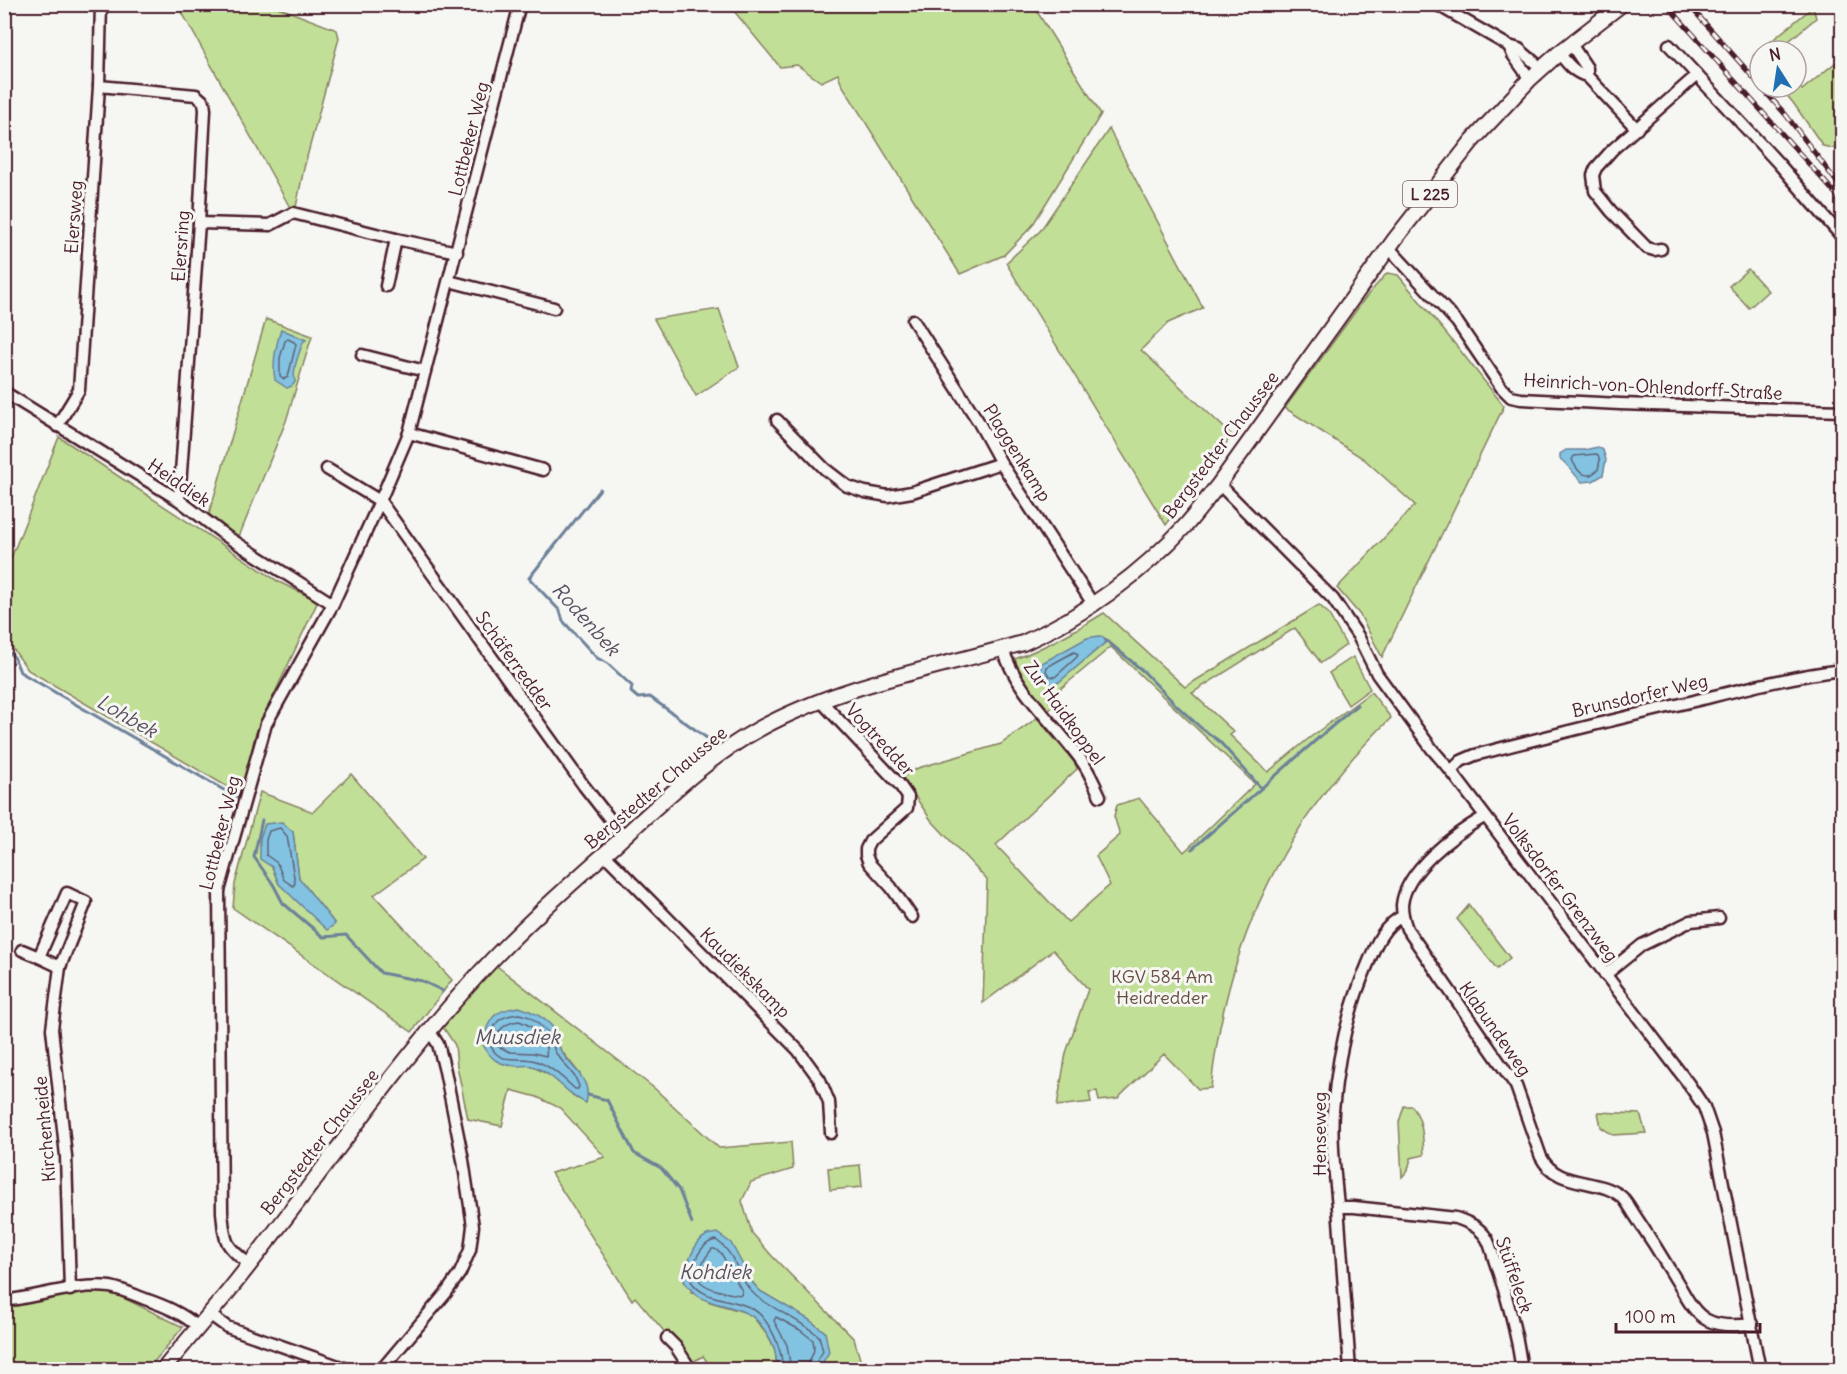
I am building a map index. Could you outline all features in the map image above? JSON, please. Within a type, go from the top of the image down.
[{"type":"main road","name":"L 225","points":[[1389,248],[1472,141],[1530,79],[1570,44],[1622,4]]},
{"type":"main road","name":"Bergstedter Chaussee","points":[[163,1370],[249,1264],[380,1092],[465,989],[493,959],[604,854],[721,754],[756,730],[820,700],[902,675],[1023,643],[1093,604],[1148,561],[1181,530],[1219,484],[1389,248]]},
{"type":"street","name":"Elersweg","points":[[57,426],[79,390],[99,86],[101,4]]},
{"type":"street","name":"Lottbeker Weg","points":[[249,1264],[230,1248],[224,1239],[219,891],[266,724],[333,604],[409,433],[520,4]]},
{"type":"street","points":[[1436,4],[1509,46],[1519,49],[1541,68]]},
{"type":"street","points":[[1570,44],[1587,68],[1587,76]]},
{"type":"street","points":[[1669,45],[1779,164],[1842,237]]},
{"type":"street","points":[[1509,46],[1530,79]]},
{"type":"street","points":[[1559,53],[1579,74],[1587,76],[1637,129]]},
{"type":"street","points":[[1661,249],[1647,248],[1611,211],[1595,191],[1593,175],[1596,168],[1696,75]]},
{"type":"street","name":"Elersring","points":[[99,86],[196,95],[204,102],[199,223],[179,500]]},
{"type":"street","points":[[199,223],[270,225],[293,213],[396,240],[457,252]]},
{"type":"street","points":[[386,286],[396,240]]},
{"type":"street","name":"Heinrich-von-Ohlendorff-Straße","points":[[1389,248],[1450,314],[1501,387],[1511,397],[1587,403],[1842,411]]},
{"type":"street","points":[[449,281],[554,308]]},
{"type":"street","name":"Plaggenkamp","points":[[913,320],[978,421],[1001,463],[1093,604]]},
{"type":"street","points":[[362,355],[425,371]]},
{"type":"street","name":"Heiddiek","points":[[4,392],[179,500],[226,536],[333,604]]},
{"type":"street","points":[[777,420],[825,469],[847,486],[865,492],[888,496],[912,492],[1001,463]]},
{"type":"street","points":[[409,433],[543,470]]},
{"type":"street","points":[[327,470],[380,501]]},
{"type":"street","name":"Volksdorfer Grenzweg","points":[[1219,484],[1333,599],[1358,636],[1377,674],[1704,1107],[1713,1133],[1760,1370]]},
{"type":"street","name":"Schäferredder","points":[[380,501],[578,777],[624,837]]},
{"type":"street","name":"Zur Haidkoppel","points":[[1003,649],[1016,678],[1084,764],[1100,796]]},
{"type":"street","name":"Brunsdorfer Weg","points":[[1450,771],[1461,761],[1475,755],[1599,722],[1761,684],[1842,670]]},
{"type":"street","name":"Vogtredder","points":[[820,700],[899,784],[908,797],[907,808],[870,841],[866,855],[869,863],[891,887],[912,917]]},
{"type":"street","points":[[1403,916],[1404,895],[1414,877],[1449,840],[1484,817]]},
{"type":"street","name":"Kaudiekskamp","points":[[604,854],[798,1050],[820,1080],[829,1102],[831,1133]]},
{"type":"street","name":"Kirchenheide","points":[[39,957],[67,893],[86,902],[60,967],[52,1029],[66,1156],[70,1290]]},
{"type":"street","name":"Henseweg","points":[[1350,1370],[1332,1139],[1334,1101],[1343,1039],[1356,992],[1386,928],[1392,921],[1403,916]]},
{"type":"street","name":"Klabundeweg","points":[[1403,916],[1407,929],[1516,1086],[1540,1158],[1547,1167],[1572,1181],[1610,1189],[1624,1199],[1655,1243],[1690,1304],[1699,1315],[1723,1325],[1752,1324]]},
{"type":"street","points":[[1605,975],[1642,945],[1691,921],[1719,918]]},
{"type":"street","points":[[22,950],[60,967]]},
{"type":"street","points":[[381,1370],[446,1293],[460,1273],[470,1250],[473,1226],[463,1160],[440,1051],[430,1032]]},
{"type":"street","name":"Stüffeleck","points":[[1338,1207],[1456,1218],[1480,1230],[1487,1240],[1503,1285],[1515,1328],[1522,1370]]},
{"type":"street","points":[[4,1301],[28,1299],[70,1290],[112,1287],[168,1307],[182,1314],[198,1327]]},
{"type":"street","points":[[209,1314],[227,1327],[350,1370]]},
{"type":"street","points":[[667,1338],[691,1370]]},
{"type":"green space","points":[[178,5],[272,5],[337,30],[339,38],[304,168],[296,214],[293,213]]},
{"type":"green space","points":[[729,5],[1033,5],[1101,114],[1032,226],[1004,255],[960,274],[841,83],[838,74],[821,82],[797,65],[780,67]]},
{"type":"green space","points":[[1813,7],[1816,18],[1791,39],[1774,39]]},
{"type":"green space","points":[[1835,63],[1842,68],[1837,149],[1823,146],[1790,99],[1808,99],[1808,85]]},
{"type":"green space","points":[[1109,129],[1203,308],[1168,323],[1141,350],[1232,435],[1166,525],[1006,263],[1040,231]]},
{"type":"green space","points":[[1748,269],[1768,291],[1749,308],[1729,286]]},
{"type":"green space","points":[[1387,273],[1398,275],[1504,406],[1382,657],[1360,615],[1337,588],[1415,505],[1364,459],[1285,408],[1366,297]]},
{"type":"green space","points":[[719,309],[739,367],[696,396],[654,319]]},
{"type":"green space","points":[[266,319],[312,336],[286,421],[238,539],[209,514]]},
{"type":"green space","points":[[59,437],[279,582],[318,601],[255,735],[243,796],[28,670],[11,646],[5,642],[4,576]]},
{"type":"green space","name":"KGV 584 Am Heidredder","points":[[1319,605],[1328,613],[1346,645],[1321,663],[1295,628],[1192,693],[1234,732],[1230,735],[1268,772],[1371,692],[1391,718],[1353,757],[1320,798],[1291,841],[1267,886],[1247,933],[1231,983],[1219,1034],[1211,1088],[1198,1089],[1164,1054],[1117,1099],[1099,1101],[1097,1091],[1089,1092],[1091,1102],[1057,1106],[1066,1053],[1088,989],[1053,950],[983,1003],[987,880],[931,820],[902,777],[918,768],[1001,744],[1037,718],[1075,763],[1077,769],[996,845],[1068,922],[1110,885],[1096,856],[1120,835],[1114,816],[1117,805],[1139,798],[1184,852],[1255,784],[1111,647],[1054,694],[1060,701],[1049,710],[1025,680],[1015,659],[1061,638],[1104,613],[1185,687]],"holes":[[[1106,642],[1067,674],[1045,681],[1040,673]]]},
{"type":"green space","points":[[1353,657],[1370,689],[1348,705],[1329,673]]},
{"type":"green space","points":[[351,774],[423,859],[374,895],[452,980],[412,1032],[233,908],[235,884],[260,792],[313,812]],"holes":[[[293,832],[299,878],[335,924],[279,884],[272,867]]]},
{"type":"green space","points":[[1469,905],[1510,958],[1497,969],[1457,919]]},
{"type":"green space","points":[[493,963],[654,1088],[719,1148],[791,1142],[793,1169],[751,1182],[742,1201],[752,1233],[854,1339],[863,1369],[819,1369],[823,1365],[825,1332],[808,1319],[760,1291],[743,1265],[691,1292],[710,1302],[751,1314],[775,1350],[777,1369],[712,1369],[703,1356],[691,1363],[635,1297],[632,1300],[551,1173],[605,1157],[560,1108],[537,1097],[511,1090],[502,1126],[468,1119],[455,1045],[441,1024]],"holes":[[[556,1031],[560,1049],[580,1074],[586,1102],[576,1098],[553,1077],[531,1066]]]},
{"type":"green space","points":[[1404,1106],[1412,1106],[1416,1111],[1422,1129],[1424,1155],[1411,1158],[1408,1170],[1402,1177],[1399,1122]]},
{"type":"green space","points":[[1598,1112],[1640,1114],[1646,1133],[1613,1135],[1601,1127]]},
{"type":"green space","points":[[860,1165],[862,1187],[830,1190],[828,1168]]},
{"type":"green space","points":[[103,1288],[183,1327],[148,1369],[5,1370],[5,1306]]},
{"type":"water","points":[[281,329],[306,340],[303,342],[296,362],[295,382],[287,388],[275,380],[274,374],[275,354]]},
{"type":"water","points":[[1598,447],[1603,450],[1606,460],[1603,475],[1593,481],[1582,482],[1560,459],[1560,454],[1566,450]]},
{"type":"water","points":[[1103,637],[1106,642],[1059,682],[1051,684],[1045,681],[1040,670],[1042,663],[1087,638]]},
{"type":"water","points":[[282,822],[293,832],[299,878],[335,924],[327,930],[279,884],[272,867],[260,859],[260,838],[265,824]]},
{"type":"water","name":"Muusdiek","points":[[519,1007],[539,1016],[555,1030],[560,1049],[586,1086],[586,1103],[540,1069],[505,1064],[489,1054],[482,1043],[493,1017],[503,1011]]},
{"type":"water","name":"Kohdiek","points":[[717,1233],[731,1243],[752,1282],[760,1291],[808,1319],[825,1332],[829,1352],[819,1369],[777,1369],[773,1346],[768,1335],[756,1320],[739,1310],[697,1295],[684,1281],[691,1255],[698,1243],[707,1235]]},
{"type":"waterway","name":"Rodenbek","points":[[600,489],[529,578],[560,611],[563,621],[597,658],[607,663],[632,686],[631,692],[638,698],[650,697],[711,741]]},
{"type":"waterway","points":[[1106,640],[1143,671],[1201,728],[1219,741],[1261,788]]},
{"type":"waterway","name":"Lohbek","points":[[4,649],[14,657],[20,672],[241,800]]},
{"type":"waterway","points":[[1192,849],[1357,705]]},
{"type":"waterway","name":"Lohbek","points":[[262,820],[254,857],[283,903],[323,937],[346,935],[381,973],[422,981],[443,991]]},
{"type":"waterway","name":"Lohbek","points":[[588,1095],[607,1100],[634,1153],[661,1168],[679,1190],[692,1223]]},
{"type":"railway","points":[[1666,4],[1842,201]]},
{"type":"railway","points":[[1688,4],[1748,72]]},
{"type":"railway","points":[[1772,99],[1842,189]]}]
